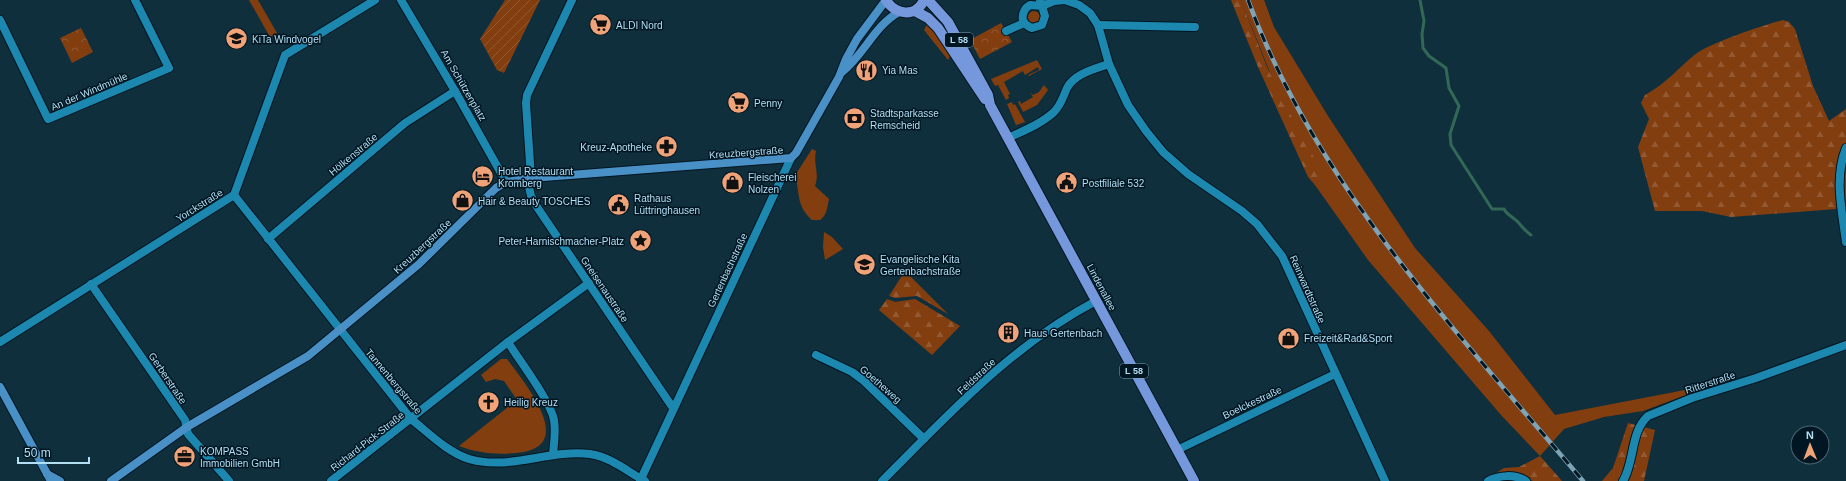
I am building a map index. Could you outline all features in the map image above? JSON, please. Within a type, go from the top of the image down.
[{"type":"main road","points":[[886,0],[889,5],[899,12],[915,11],[924,0]]},
{"type":"main road","name":"Gertenbachstraße","points":[[791,158],[799,148],[842,72],[846,59],[857,39],[886,0]]},
{"type":"main road","name":"Lindenallee","points":[[928,0],[954,30],[988,95],[990,105]]},
{"type":"main road","name":"Lindenallee","points":[[915,11],[928,18],[938,28],[982,97],[990,105],[1194,481]]},
{"type":"main road","name":"Gertenbachstraße","points":[[842,72],[853,63],[867,43],[886,21],[899,12]]},
{"type":"main road","name":"Kreuzbergstraße","points":[[111,481],[187,427],[308,356],[419,264],[489,194],[506,182],[529,178],[791,158]]},
{"type":"main road","points":[[0,387],[51,481]]},
{"type":"main road","points":[[46,473],[60,481]]},
{"type":"street","name":"An der Windmühle","points":[[0,20],[48,119],[169,68],[135,0]]},
{"type":"street","name":"Yorckstraße","points":[[0,342],[234,195],[285,55],[376,0]]},
{"type":"street","name":"Am Schützenplatz","points":[[401,0],[455,91],[506,182]]},
{"type":"street","name":"Gneisenaustraße","points":[[572,0],[527,95],[526,103],[531,196],[673,408]]},
{"type":"street","name":"Reinwardtstraße","points":[[1024,23],[1022,18],[1026,8],[1030,5],[1065,0],[1080,2],[1098,25],[1109,64],[1128,105],[1146,131],[1163,152],[1188,174],[1242,211],[1257,224],[1282,256],[1385,481]]},
{"type":"street","points":[[1006,31],[1024,23],[1032,28],[1042,25],[1045,16],[1041,3]]},
{"type":"street","points":[[1098,25],[1195,28]]},
{"type":"street","points":[[1008,138],[1053,112],[1061,104],[1068,87],[1074,79],[1095,68],[1109,64]]},
{"type":"street","name":"Hölkenstraße","points":[[268,239],[405,123],[455,91]]},
{"type":"street","points":[[1846,148],[1839,169],[1840,196],[1846,242]]},
{"type":"street","name":"Gertenbachstraße","points":[[642,480],[673,408],[791,158]]},
{"type":"street","name":"Tannenbergstraße","points":[[234,195],[339,331],[411,420],[448,449],[469,458],[492,462],[512,462],[553,454],[590,454],[601,457],[642,480]]},
{"type":"street","name":"Richard-Pick-Straße","points":[[331,481],[411,420],[508,342],[589,283]]},
{"type":"street","name":"Gerberstraße","points":[[91,284],[185,420],[188,434],[229,481]]},
{"type":"street","name":"Feldstraße","points":[[882,481],[973,391],[1013,356],[1096,301]]},
{"type":"street","points":[[508,342],[547,404],[554,418],[555,434],[553,454]]},
{"type":"street","name":"Ritterstraße","points":[[1623,481],[1627,474],[1638,430],[1643,420],[1648,416],[1692,398],[1770,373],[1846,345]]},
{"type":"street","name":"Goetheweg","points":[[816,355],[849,371],[864,381],[924,439]]},
{"type":"street","name":"Boelckestraße","points":[[1177,450],[1186,444],[1335,374]]},
{"type":"street","points":[[1488,481],[1501,477],[1513,476],[1526,481]]},
{"type":"green space","points":[[249,0],[258,0],[277,33],[270,37]]},
{"type":"green space","points":[[505,0],[540,0],[504,73],[497,70],[480,39]]},
{"type":"green space","points":[[1231,0],[1241,0],[1267,67],[1295,123],[1325,177],[1315,185],[1308,177],[1258,67]]},
{"type":"green space","points":[[1241,0],[1264,0],[1274,27],[1328,116],[1415,248],[1489,331],[1555,415],[1716,384],[1643,411],[1604,417],[1564,429],[1540,456],[1501,415],[1368,260],[1315,185]]},
{"type":"green space","points":[[1032,11],[1036,11],[1040,17],[1036,23],[1032,23],[1028,19],[1028,15]]},
{"type":"green space","points":[[1783,20],[1789,22],[1795,29],[1813,86],[1829,121],[1846,109],[1846,200],[1836,209],[1731,217],[1702,211],[1655,211],[1638,147],[1649,119],[1641,103],[1645,95],[1666,81],[1690,58],[1705,48],[1739,34]]},
{"type":"green space","points":[[928,23],[938,35],[950,56],[948,60],[924,30]]},
{"type":"green space","points":[[1001,23],[1012,42],[980,59],[970,40]]},
{"type":"green space","points":[[81,28],[93,52],[72,63],[60,38]]},
{"type":"green space","points":[[1037,60],[1042,69],[1029,76],[1028,75],[1039,70],[1038,67],[1025,75],[1023,71],[1004,82],[1010,94],[1008,95],[1009,98],[1006,100],[998,85],[995,86],[991,79]]},
{"type":"green space","points":[[1044,85],[1048,90],[1037,105],[1023,112],[1018,102],[1020,101],[1021,104],[1033,97],[1030,92],[1033,95],[1039,92]]},
{"type":"green space","points":[[1012,102],[1013,105],[1015,104],[1025,122],[1016,125],[1007,104]]},
{"type":"green space","points":[[812,149],[816,151],[815,161],[817,177],[815,186],[829,199],[825,214],[820,220],[812,220],[801,206],[796,179],[794,177]]},
{"type":"green space","points":[[824,232],[832,237],[843,249],[825,260],[823,247]]},
{"type":"green space","points":[[905,271],[948,314],[917,296],[895,298],[889,296]]},
{"type":"green space","points":[[887,299],[895,302],[915,299],[960,326],[932,355],[879,310]]},
{"type":"green space","points":[[501,359],[507,359],[535,399],[542,414],[546,428],[544,440],[534,449],[509,454],[480,452],[459,446],[517,400],[504,381],[495,379],[486,382],[481,375]]},
{"type":"green space","points":[[1628,423],[1655,430],[1644,481],[1602,481],[1613,468]]},
{"type":"green space","points":[[1540,456],[1562,481],[1533,481],[1522,475],[1493,475],[1504,468],[1519,467]]},
{"type":"waterway","points":[[1420,0],[1424,21],[1422,34],[1423,48],[1429,56],[1446,68],[1449,88],[1459,106],[1450,134],[1451,145],[1492,209],[1504,209],[1531,235]]},
{"type":"railway","points":[[1248,0],[1277,68],[1312,133],[1351,195],[1394,254],[1440,312],[1583,481]]},
{"type":"place","name":"ALDI Nord","points":[[600,25]]},
{"type":"place","name":"KiTa Windvogel","points":[[236,39]]},
{"type":"place","name":"Yia Mas","points":[[866,70]]},
{"type":"place","name":"Penny","points":[[739,103]]},
{"type":"place","name":"Stadtsparkasse Remscheid","points":[[854,119]]},
{"type":"place","name":"Kreuz-Apotheke","points":[[667,147]]},
{"type":"place","name":"Hotel Restaurant Kromberg","points":[[482,177]]},
{"type":"place","name":"Fleischerei Nolzen","points":[[732,183]]},
{"type":"place","name":"Postfiliale 532","points":[[1066,183]]},
{"type":"place","name":"Hair & Beauty TOSCHES","points":[[462,201]]},
{"type":"place","name":"Rathaus Lüttringhausen","points":[[618,204]]},
{"type":"place","name":"Peter-Harnischmacher-Platz","points":[[640,241]]},
{"type":"place","name":"Evangelische Kita Gertenbachstraße","points":[[865,265]]},
{"type":"place","name":"Haus Gertenbach","points":[[1008,333]]},
{"type":"place","name":"Freizeit&Rad&Sport","points":[[1288,338]]},
{"type":"place","name":"Heilig Kreuz","points":[[489,402]]},
{"type":"place","name":"KOMPASS Immobilien GmbH","points":[[184,457]]}]
